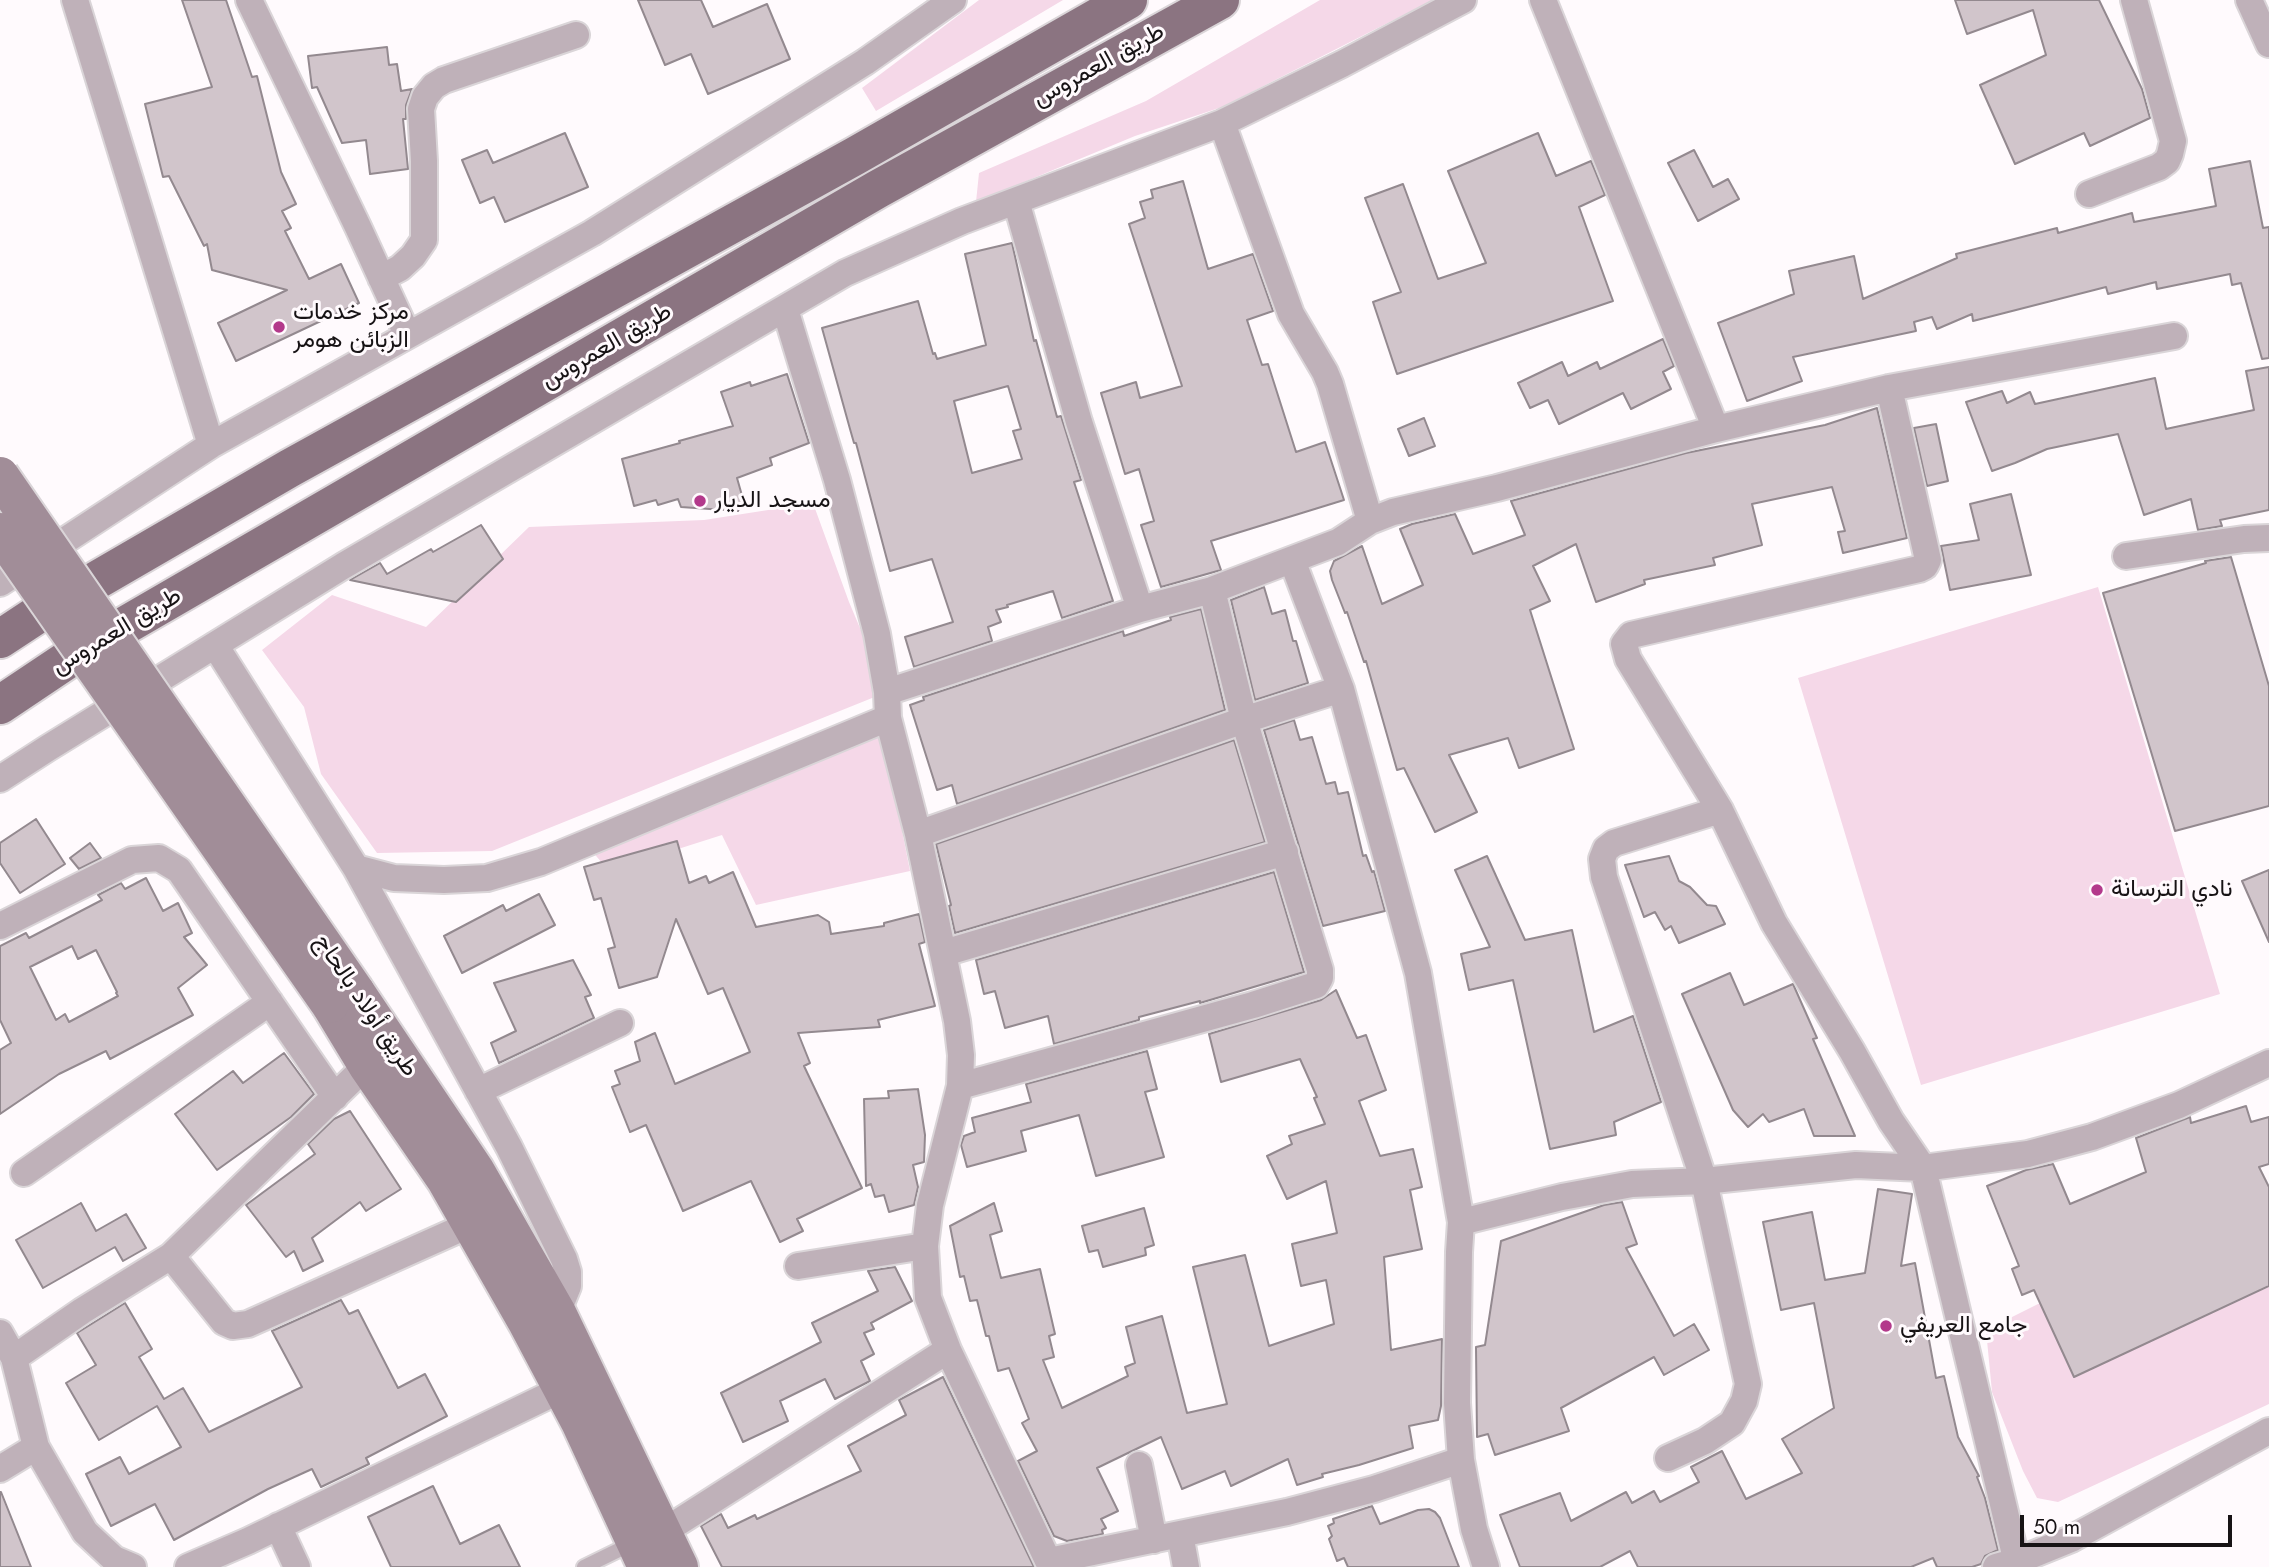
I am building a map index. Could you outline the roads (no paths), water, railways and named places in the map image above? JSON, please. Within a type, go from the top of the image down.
[{"type":"main road","name":"طريق العمروس","points":[[0,639],[46,609],[302,461],[855,156],[1128,0]]},
{"type":"main road","name":"طريق العمروس","points":[[0,705],[76,654],[878,188],[1220,0]]},
{"type":"main road","name":"طريق أولاد بالحاج","points":[[0,476],[343,998],[367,1065],[446,1180],[527,1322],[648,1547],[679,1567]]},
{"type":"main road","name":"طريق أولاد بالحاج","points":[[0,532],[343,998],[475,1170],[557,1313],[648,1547]]},
{"type":"street","points":[[75,0],[211,445]]},
{"type":"street","points":[[249,0],[407,334]]},
{"type":"street","points":[[0,583],[211,445],[592,233],[854,69],[953,0]]},
{"type":"street","points":[[0,779],[343,566],[845,273],[961,221],[1222,123],[1463,0]]},
{"type":"street","points":[[1544,0],[1716,429]]},
{"type":"street","points":[[2089,194],[2159,167],[2167,161],[2170,154],[2173,141],[2134,0]]},
{"type":"street","points":[[2249,0],[2269,44]]},
{"type":"street","points":[[381,278],[400,268],[424,240],[421,109],[425,97],[434,86],[444,80],[576,35]]},
{"type":"street","points":[[1222,123],[1291,314],[1330,384],[1370,521]]},
{"type":"street","points":[[1016,201],[1079,422],[1140,609]]},
{"type":"street","points":[[785,309],[837,480],[877,635],[888,705],[957,1021],[961,1055],[960,1086],[930,1205],[925,1246],[928,1298],[948,1350],[1050,1564],[1324,1502],[1374,1489],[1461,1460]]},
{"type":"street","points":[[356,868],[394,878],[444,880],[487,878],[541,862],[888,705],[1140,609],[1212,590],[1292,560],[1338,542],[1370,521],[1393,512],[1497,488],[1716,429],[1889,388],[2174,335]]},
{"type":"street","points":[[1889,388],[1928,560],[1925,566],[1630,635],[1624,644],[1628,659],[1720,810],[1774,923],[1891,1121],[1923,1168],[2010,1565],[2071,1539],[2269,1431]]},
{"type":"street","points":[[2126,556],[2269,538]]},
{"type":"street","points":[[1292,560],[1341,689],[1418,973],[1461,1222],[1457,1403],[1461,1460],[1474,1529],[1486,1567]]},
{"type":"street","points":[[960,1086],[1253,1005],[1316,985],[1320,978],[1320,970],[1244,720],[1212,590]]},
{"type":"street","points":[[215,645],[356,868],[509,1147],[568,1272],[568,1286],[557,1313]]},
{"type":"street","points":[[918,834],[1244,720],[1341,689]]},
{"type":"street","points":[[1668,1458],[1705,1441],[1732,1423],[1744,1401],[1748,1384],[1704,1181],[1604,877],[1602,859],[1606,849],[1614,844],[1720,810]]},
{"type":"street","points":[[944,953],[1285,852]]},
{"type":"street","points":[[0,926],[132,860],[159,858],[180,870],[335,1097]]},
{"type":"street","points":[[24,1173],[270,1002]]},
{"type":"street","points":[[478,1091],[620,1023]]},
{"type":"street","points":[[1461,1222],[1620,1186],[1704,1181],[1856,1165],[1923,1168],[2028,1154],[2092,1137],[2179,1105],[2269,1063]]},
{"type":"street","points":[[14,1358],[82,1311],[171,1256],[367,1065]]},
{"type":"street","points":[[171,1256],[224,1322],[233,1326],[248,1324],[471,1224]]},
{"type":"street","points":[[798,1266],[925,1246]]},
{"type":"street","points":[[0,1333],[14,1358],[36,1447],[85,1532],[114,1559],[133,1567]]},
{"type":"street","points":[[648,1547],[948,1350]]},
{"type":"street","points":[[188,1567],[278,1527],[562,1389]]},
{"type":"street","points":[[0,1469],[36,1447]]},
{"type":"street","points":[[1139,1465],[1154,1540]]},
{"type":"street","points":[[278,1527],[297,1567]]},
{"type":"street","points":[[1180,1534],[1186,1567]]},
{"type":"lane","points":[[584,1567],[648,1547]]},
{"type":"place","name":"مركز خدمات الزبائن هومر","points":[[279,327]]},
{"type":"place","name":"مسجد الديار","points":[[700,501]]},
{"type":"place","name":"نادي الترسانة","points":[[2097,890]]},
{"type":"place","name":"جامع العريفي","points":[[1886,1326]]}]
